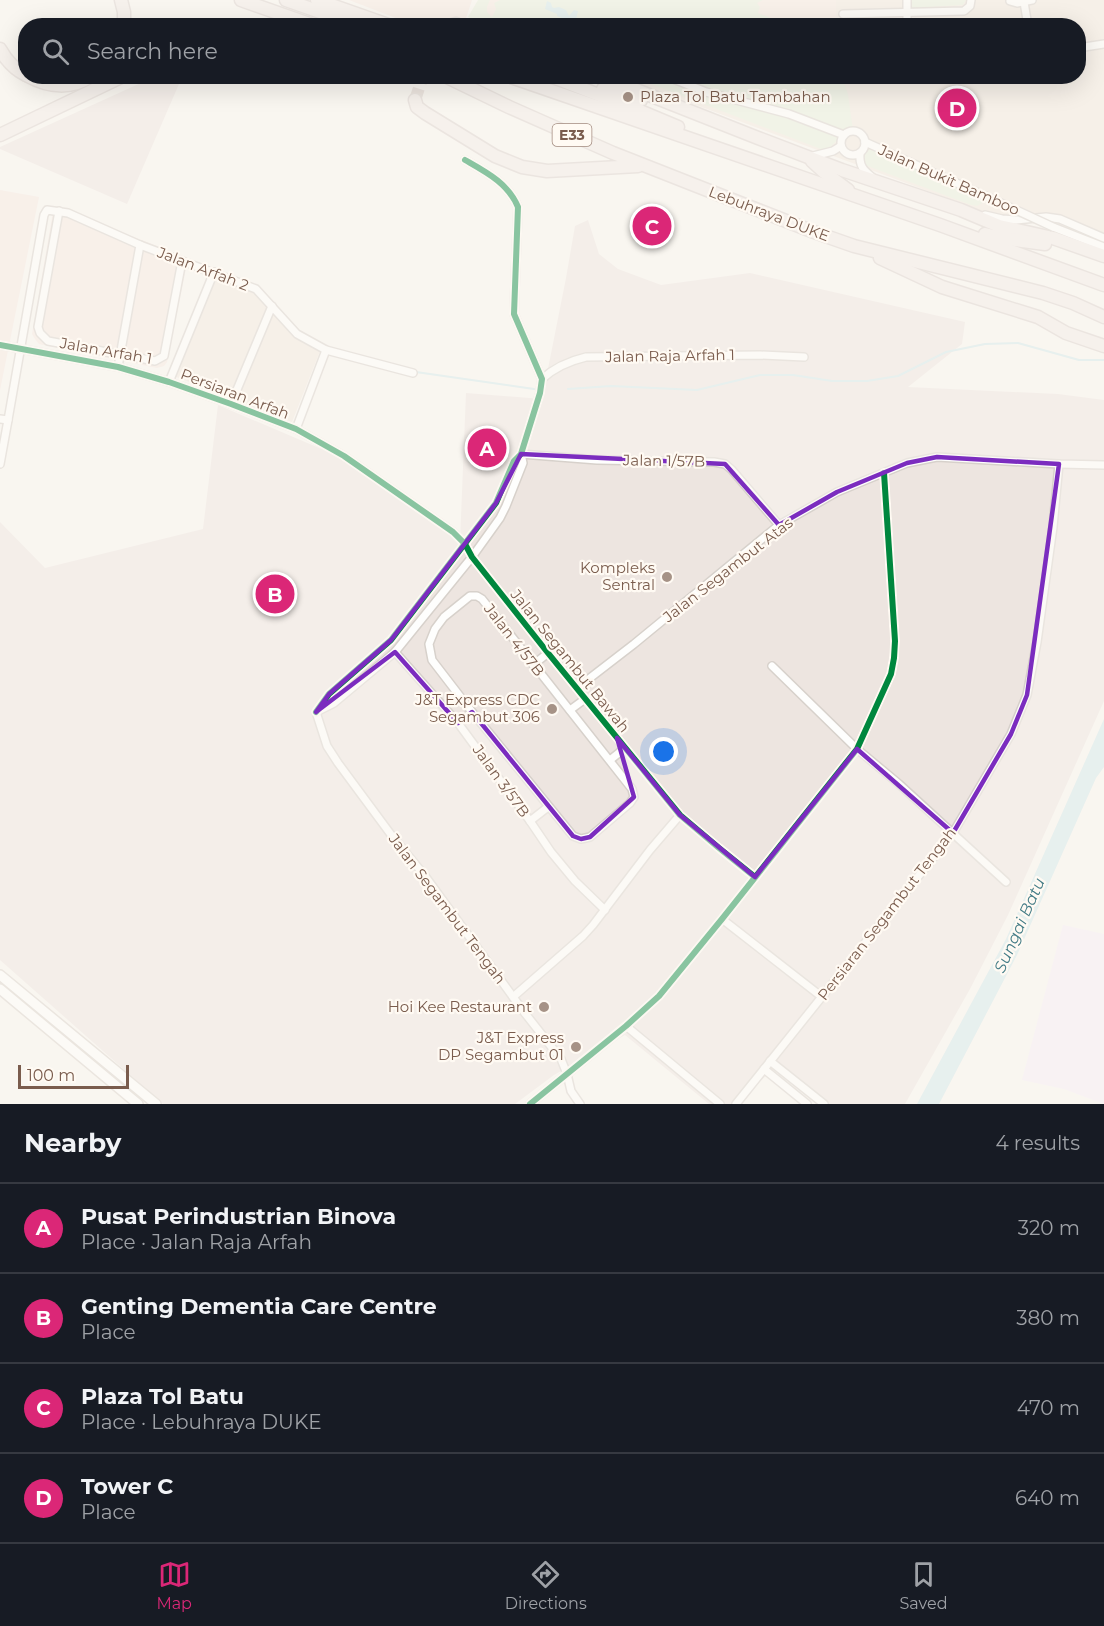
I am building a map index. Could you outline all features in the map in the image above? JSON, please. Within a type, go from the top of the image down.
[{"type":"highway","points":[[121,0],[124,18]]},
{"type":"highway","points":[[241,0],[292,18]]},
{"type":"highway","points":[[286,0],[337,18]]},
{"type":"highway","points":[[309,0],[347,10]]},
{"type":"highway","points":[[317,0],[369,18]]},
{"type":"highway","points":[[328,0],[372,18]]},
{"type":"highway","points":[[0,49],[18,71]]},
{"type":"highway","points":[[46,84],[73,84]]},
{"type":"highway","points":[[0,135],[106,84]]},
{"type":"highway","name":"Lebuhraya DUKE","points":[[462,84],[643,166],[854,246],[1043,293],[1099,314]]},
{"type":"highway","name":"E33","points":[[531,84],[940,225],[1104,285]]},
{"type":"highway","points":[[571,84],[635,109],[756,162]]},
{"type":"highway","points":[[584,84],[709,119]]},
{"type":"highway","points":[[621,84],[807,156],[961,210],[999,226],[1053,238],[1104,258]]},
{"type":"highway","points":[[415,100],[417,107],[425,113],[495,156],[522,167],[547,171],[643,166]]},
{"type":"highway","points":[[807,156],[843,187],[865,200]]},
{"type":"highway","points":[[940,225],[1008,239],[1061,246],[1104,258]]},
{"type":"highway","points":[[854,246],[942,287],[1038,317],[1066,333],[1104,346]]},
{"type":"main road","points":[[0,975],[156,1104]]},
{"type":"main road","points":[[0,989],[138,1104]]},
{"type":"street","points":[[907,0],[907,18]]},
{"type":"street","points":[[843,14],[964,11],[969,6],[970,0]]},
{"type":"street","points":[[1010,1],[1013,3],[1032,0]]},
{"type":"street","points":[[1023,2],[1026,18]]},
{"type":"street","points":[[1086,47],[1104,44]]},
{"type":"street","points":[[686,84],[706,92],[789,114],[844,135]]},
{"type":"street","points":[[860,153],[853,155],[845,153],[841,146],[844,135],[850,132],[858,133],[864,138],[859,162],[863,169],[881,183]]},
{"type":"street","name":"Jalan Bukit Bamboo","points":[[865,142],[1053,227],[1104,247]]},
{"type":"street","points":[[807,156],[833,152],[841,146]]},
{"type":"street","points":[[316,712],[329,694],[391,640],[496,503],[514,461],[521,454],[540,393],[542,379],[514,314],[518,207],[514,196],[505,186],[465,160]]},
{"type":"street","name":"Jalan Arfah 2","points":[[20,348],[42,226],[47,210],[68,213],[256,289],[297,334],[326,350],[413,373]]},
{"type":"street","name":"Jalan Bukit Bamboo","points":[[961,210],[1002,219],[1046,217],[1060,219],[1104,238]]},
{"type":"street","name":"Jalan Arfah 1","points":[[59,211],[38,327],[40,333],[48,340],[155,361],[160,360],[164,356],[182,261]]},
{"type":"street","points":[[118,367],[140,244]]},
{"type":"street","points":[[169,382],[214,272]]},
{"type":"street","points":[[231,404],[272,306]]},
{"type":"street","name":"Persiaran Arfah","points":[[0,345],[118,367],[169,382],[296,429],[344,456],[453,532],[465,544]]},
{"type":"street","points":[[0,464],[4,419],[20,348]]},
{"type":"street","points":[[296,429],[326,350]]},
{"type":"street","name":"Jalan Raja Arfah 1","points":[[542,379],[557,367],[586,357],[760,355],[804,357]]},
{"type":"street","points":[[316,712],[334,703],[395,652],[472,557],[506,506],[523,463],[521,454]]},
{"type":"street","name":"Jalan 1/57B","points":[[521,454],[597,460],[725,464],[779,525]]},
{"type":"street","name":"Jalan Segambut Atas","points":[[577,688],[779,525],[837,492],[907,463],[937,457],[1104,465]]},
{"type":"street","name":"Persiaran Segambut Tengah","points":[[736,1104],[953,833],[1011,734],[1027,695],[1037,642],[1059,464]]},
{"type":"street","points":[[531,1104],[659,996],[857,749],[891,674],[894,658],[895,641],[884,473]]},
{"type":"street","name":"Jalan Segambut Bawah","points":[[465,544],[472,557],[548,653],[680,815],[754,877]]},
{"type":"street","name":"Jalan 4/57B","points":[[470,596],[477,596],[482,599],[533,665],[632,789],[634,797],[630,804],[590,837],[581,839],[573,836],[548,807],[432,660],[429,644],[435,629],[444,617],[470,596]]},
{"type":"street","name":"Jalan 3/57B","points":[[395,652],[458,723],[551,852],[605,910]]},
{"type":"street","points":[[533,665],[548,653]]},
{"type":"street","points":[[772,666],[857,749],[1006,882]]},
{"type":"street","points":[[570,710],[585,699]]},
{"type":"street","name":"Jalan Segambut Tengah","points":[[316,712],[327,746],[338,763],[561,1059],[571,1091],[580,1104]]},
{"type":"street","points":[[458,723],[472,712]]},
{"type":"street","points":[[610,759],[625,748]]},
{"type":"street","points":[[530,821],[548,807]]},
{"type":"street","points":[[513,997],[583,936],[680,815]]},
{"type":"street","points":[[722,919],[822,997]]},
{"type":"street","points":[[626,1026],[720,1104]]},
{"type":"street","points":[[770,1061],[824,1104]]},
{"type":"street","points":[[764,1069],[807,1104]]},
{"type":"highlighted area","points":[[521,454],[725,464],[779,525],[837,492],[907,463],[937,457],[1059,464],[1027,695],[1011,734],[953,833],[857,749],[755,877],[680,815],[617,738],[634,797],[590,837],[581,839],[573,836],[472,712],[458,723],[395,652],[316,712],[329,694],[391,640],[496,503]]},
{"type":"shaded area","points":[[349,0],[472,0],[466,18],[396,18]]},
{"type":"shaded area","points":[[485,0],[1104,0],[1104,240],[979,210],[640,84],[1086,84],[1086,18],[479,18]]},
{"type":"shaded area","points":[[486,0],[836,0],[836,18],[481,18]]},
{"type":"shaded area","points":[[139,84],[179,84],[127,204],[0,149],[0,147]]},
{"type":"shaded area","points":[[0,190],[39,197],[0,390]]},
{"type":"shaded area","points":[[54,206],[188,258],[167,362],[164,366],[157,368],[39,344],[35,339],[32,334]]},
{"type":"shaded area","points":[[588,220],[599,254],[618,269],[661,285],[750,273],[965,322],[962,344],[908,387],[1058,394],[1104,400],[1104,701],[1008,915],[970,989],[905,1104],[820,1104],[775,1068],[734,1104],[709,1104],[625,1035],[554,1075],[515,1104],[163,1104],[0,960],[0,522],[45,568],[203,529],[218,405],[338,456],[460,542],[466,393],[542,399],[575,226]]},
{"type":"shaded area","points":[[217,276],[257,293],[297,339],[320,351],[292,422],[174,376]]},
{"type":"shaded area","points":[[1063,925],[1104,934],[1104,1104],[1064,1089],[1022,1080]]},
{"type":"green space","points":[[478,0],[490,0],[487,12],[492,17],[496,9],[494,3],[500,0],[763,0],[757,3],[760,7],[758,13],[770,18],[470,18],[468,17]]},
{"type":"green space","points":[[911,0],[966,0],[963,5],[911,8]]},
{"type":"green space","points":[[651,84],[844,84],[853,130],[843,135],[826,151]]},
{"type":"green space","points":[[867,145],[983,198],[982,203],[977,206],[971,205],[865,165],[862,162]]},
{"type":"water","points":[[547,1],[554,8],[559,7],[566,10],[569,16],[574,10],[578,11],[576,18],[562,18],[545,9]]},
{"type":"water","name":"Sungai Batu","points":[[1104,719],[1104,767],[1096,778],[1017,955],[939,1104],[917,1104],[1006,939]]},
{"type":"waterway","points":[[568,389],[611,386],[697,390],[760,375],[793,375],[832,381],[867,381],[898,376],[946,352],[985,344],[1018,343],[1079,360],[1104,360]]},
{"type":"waterway","points":[[416,372],[534,389]]},
{"type":"tunnel","points":[[415,100],[420,84]]},
{"type":"cycle path","points":[[316,712],[329,694],[391,640],[496,503],[514,461],[521,454],[540,393],[542,379],[514,314],[518,207],[502,185],[465,160]]},
{"type":"cycle path","points":[[0,345],[118,367],[169,382],[296,429],[344,456],[453,532],[465,544],[472,557],[548,653],[680,815],[755,877]]},
{"type":"cycle path","points":[[530,1104],[626,1026],[659,996],[857,749],[891,674],[894,658],[895,641],[884,473]]},
{"type":"place","name":"Plaza Tol Batu Tambahan","points":[[628,97]]},
{"type":"place","name":"Tower C","points":[[957,108]]},
{"type":"place","name":"Plaza Tol Batu","points":[[652,226]]},
{"type":"place","name":"Pusat Perindustrian Binova","points":[[487,448]]},
{"type":"place","name":"Kompleks Sentral","points":[[667,577]]},
{"type":"place","name":"Genting Dementia Care Centre","points":[[275,594]]},
{"type":"place","name":"J&T Express CDC Segambut 306","points":[[552,709]]},
{"type":"place","name":"Hoi Kee Restaurant","points":[[544,1007]]},
{"type":"place","name":"J&T Express DP Segambut 01","points":[[576,1047]]}]
